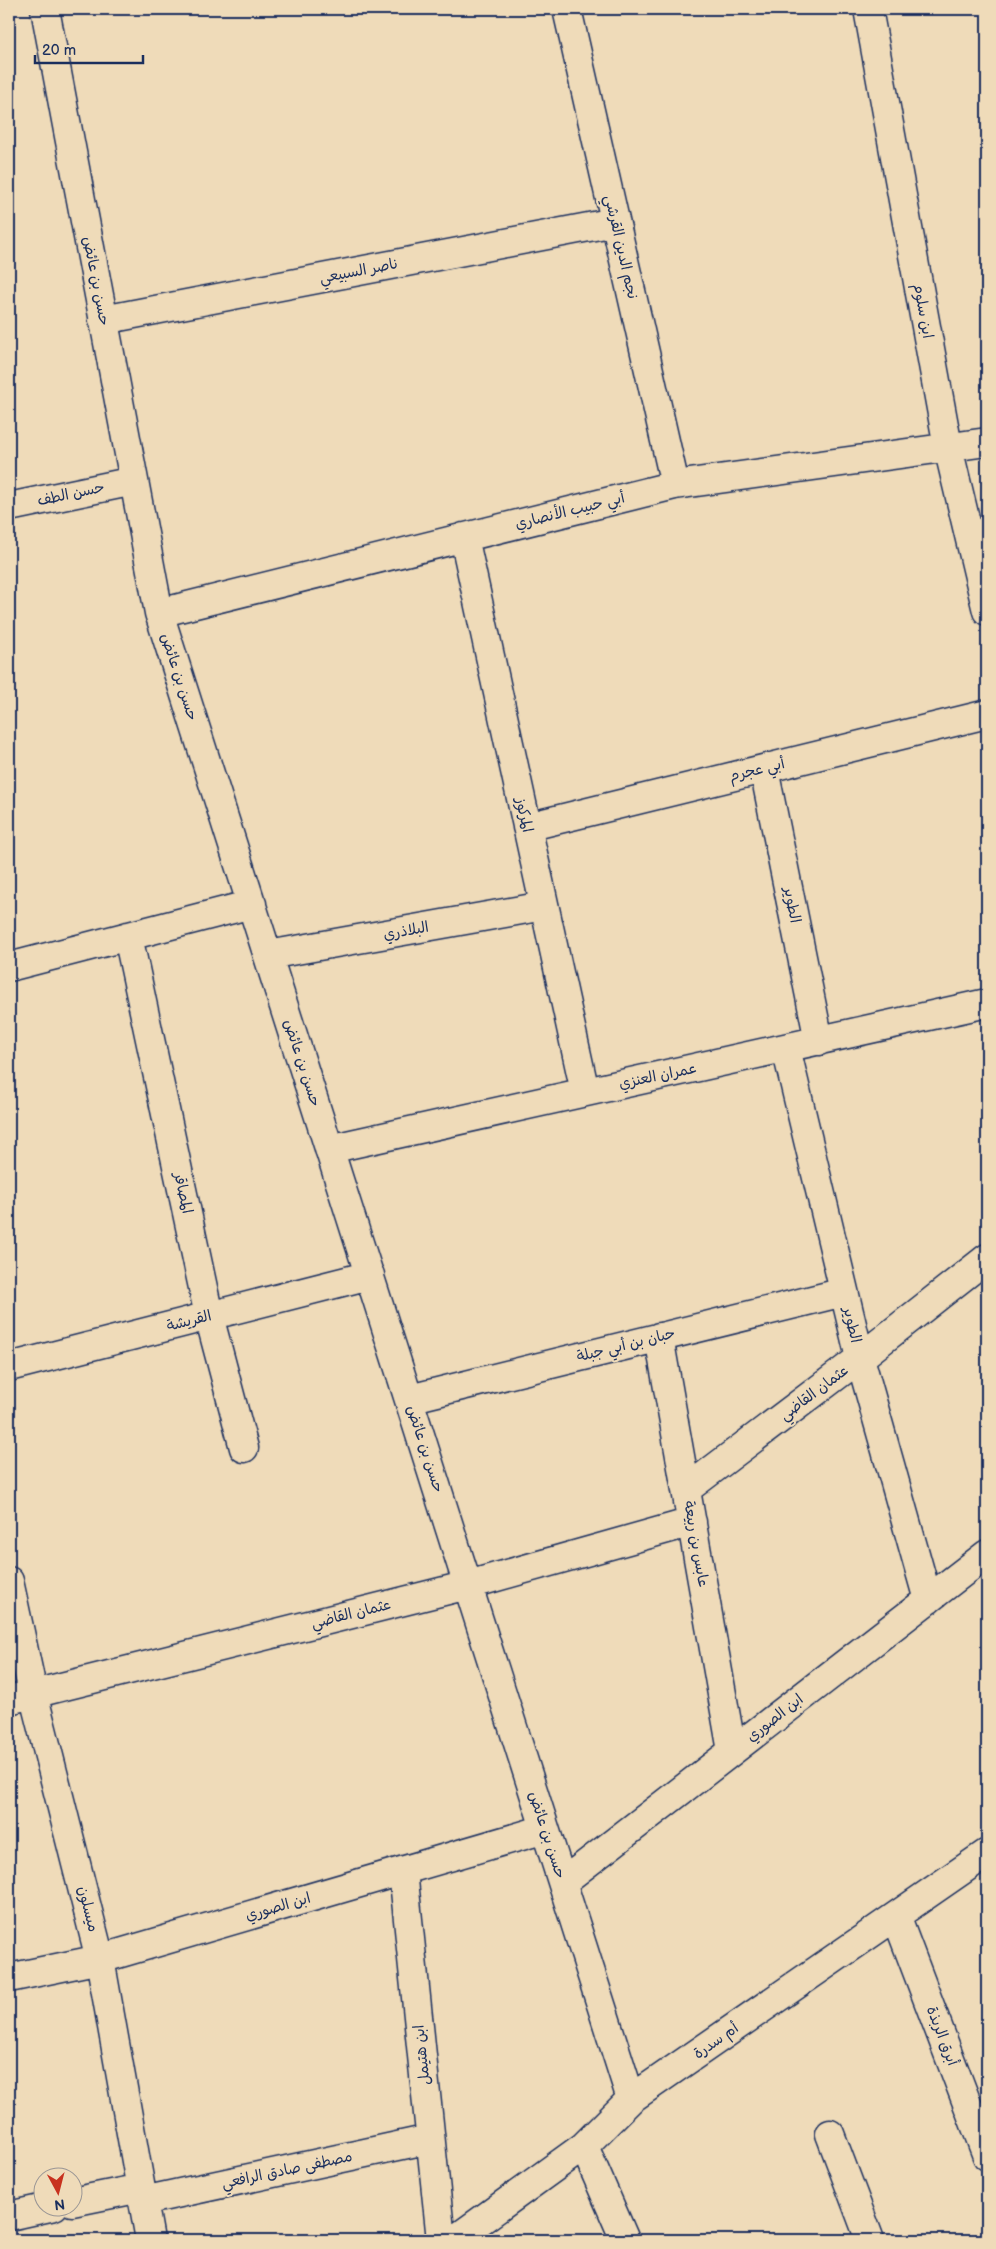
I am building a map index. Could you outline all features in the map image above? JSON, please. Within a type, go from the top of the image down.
[{"type":"street","name":"حسن بن عائض","points":[[45,9],[159,613],[631,2099]]},
{"type":"street","name":"نجم الدين القرشي","points":[[567,9],[675,485]]},
{"type":"street","name":"ابن سلوم","points":[[868,9],[948,447],[987,611]]},
{"type":"street","name":"ناصر السبيعي","points":[[103,320],[615,222]]},
{"type":"street","name":"أبي حبيب الأنصاري","points":[[159,613],[675,485],[987,442]]},
{"type":"street","name":"حسن الطف","points":[[9,507],[134,481]]},
{"type":"street","name":"المركوز","points":[[464,537],[584,1092]]},
{"type":"street","name":"أبي عجرم","points":[[527,827],[987,714]]},
{"type":"street","name":"الطوير","points":[[764,769],[819,1041]]},
{"type":"street","points":[[9,967],[252,904]]},
{"type":"street","name":"البلاذري","points":[[268,955],[544,906]]},
{"type":"street","name":"المصاقر","points":[[128,936],[209,1316],[244,1448]]},
{"type":"street","name":"عمران العنزي","points":[[330,1149],[987,1003]]},
{"type":"street","name":"الطوير","points":[[786,1048],[860,1358],[928,1600]]},
{"type":"street","name":"عثمان القاضي","points":[[686,1488],[860,1358],[987,1258]]},
{"type":"street","name":"القريشة","points":[[9,1367],[370,1275]]},
{"type":"street","name":"حبان بن أبي جبلة","points":[[409,1399],[844,1292]]},
{"type":"street","name":"عابس بن ربيعة","points":[[659,1337],[732,1751]]},
{"type":"street","name":"عثمان القاضي","points":[[21,1697],[468,1585],[692,1522]]},
{"type":"street","name":"ابن الصوري","points":[[563,1882],[987,1554]]},
{"type":"street","name":"ميسلون","points":[[9,1581],[21,1697],[100,1959],[150,2240]]},
{"type":"street","name":"ابن الصوري","points":[[9,1978],[100,1959],[545,1829]]},
{"type":"street","name":"أم سدرة","points":[[454,2240],[584,2146],[631,2099],[987,1853]]},
{"type":"street","name":"ابن هتيمل","points":[[403,1871],[440,2240]]},
{"type":"street","name":"أبرق الربذة","points":[[896,1916],[987,2156]]},
{"type":"street","points":[[830,2134],[870,2240]]},
{"type":"street","name":"مصطفى صادق الرافعي","points":[[82,2201],[142,2194],[430,2139]]},
{"type":"street","points":[[584,2146],[625,2240]]},
{"type":"street","points":[[9,2216],[32,2211]]}]
